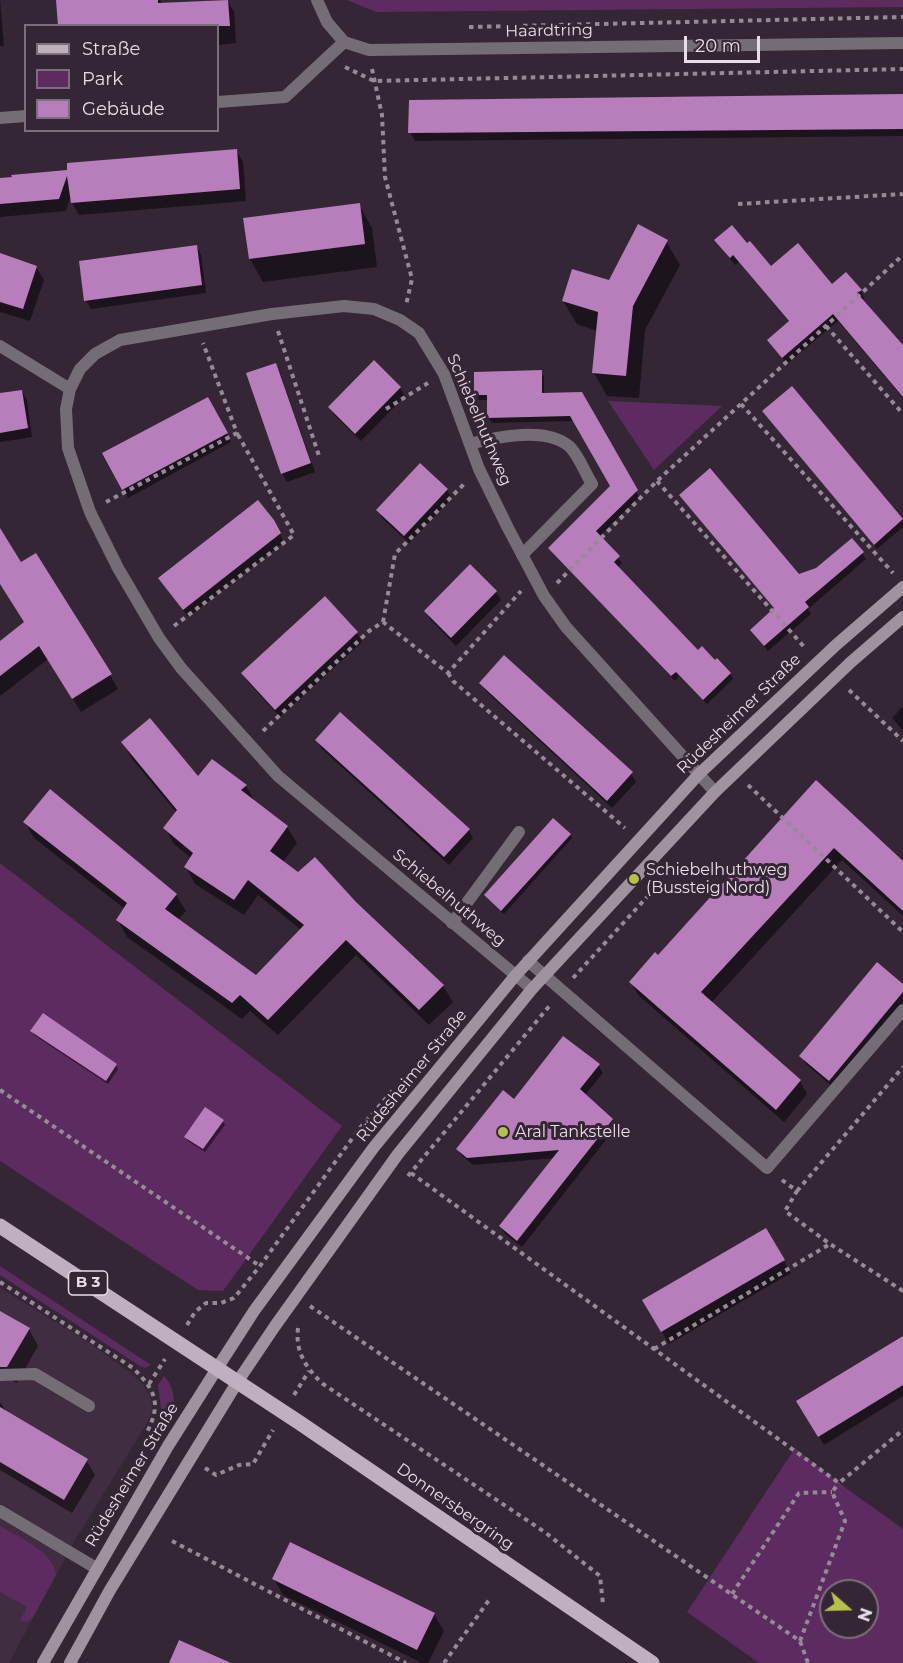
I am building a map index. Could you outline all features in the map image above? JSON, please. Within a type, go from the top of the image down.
[{"type":"main road","name":"Rüdesheimer Straße","points":[[43,1663],[168,1446],[218,1367],[254,1311],[374,1146],[528,961],[699,774],[836,645],[903,586]]},
{"type":"main road","points":[[70,1663],[110,1590],[238,1381],[393,1160],[532,989],[715,792],[850,662],[903,617]]},
{"type":"main road","name":"B 3","points":[[0,1226],[238,1381]]},
{"type":"main road","name":"Donnersbergring","points":[[238,1381],[652,1663]]},
{"type":"street","points":[[219,102],[285,97],[344,42],[327,22],[317,0]]},
{"type":"street","name":"Haardtring","points":[[344,42],[369,50],[903,42]]},
{"type":"street","points":[[0,118],[24,116]]},
{"type":"street","name":"Schiebelhuthweg","points":[[532,989],[278,776],[181,668],[159,638],[118,568],[90,512],[68,448],[66,409],[70,389],[80,369],[95,354],[120,340],[273,314],[344,306],[374,309],[400,320],[419,333],[444,374],[479,469],[544,596],[566,627],[715,792]]},
{"type":"street","points":[[0,345],[70,389]]},
{"type":"street","points":[[470,444],[505,435],[524,435],[560,441],[571,448],[592,484],[522,555]]},
{"type":"street","points":[[452,923],[519,832]]},
{"type":"street","points":[[528,961],[767,1168],[903,1010]]},
{"type":"street","points":[[0,1375],[35,1374],[89,1406]]},
{"type":"street","points":[[0,1511],[96,1568]]},
{"type":"path","points":[[463,27],[903,17]]},
{"type":"path","points":[[369,50],[382,114],[385,177],[412,279],[408,300],[400,320]]},
{"type":"path","points":[[374,81],[903,69]]},
{"type":"path","points":[[738,204],[903,194]]},
{"type":"path","points":[[544,596],[657,481],[903,255]]},
{"type":"path","points":[[273,314],[320,459]]},
{"type":"path","points":[[826,326],[903,414]]},
{"type":"path","points":[[159,638],[294,535],[237,433],[196,327]]},
{"type":"path","points":[[386,409],[444,374]]},
{"type":"path","points":[[741,404],[894,574]]},
{"type":"path","points":[[90,512],[237,433]]},
{"type":"path","points":[[249,744],[369,631],[383,622],[395,554],[479,469]]},
{"type":"path","points":[[657,481],[808,651]]},
{"type":"path","points":[[448,673],[534,577]]},
{"type":"path","points":[[383,622],[448,673],[453,681],[638,839]]},
{"type":"path","points":[[855,682],[847,689],[903,741]]},
{"type":"path","points":[[740,793],[756,777]]},
{"type":"path","points":[[747,784],[903,932]]},
{"type":"path","points":[[404,1182],[563,989],[652,891]]},
{"type":"path","points":[[903,1067],[797,1191],[785,1211],[903,1292]]},
{"type":"path","points":[[0,1090],[260,1266]]},
{"type":"path","points":[[767,1168],[797,1191]]},
{"type":"path","points":[[411,1173],[839,1483]]},
{"type":"path","points":[[654,1349],[830,1244]]},
{"type":"path","points":[[0,1282],[117,1356],[149,1384],[156,1412],[147,1432]]},
{"type":"path","points":[[195,1312],[206,1303],[221,1303],[234,1298]]},
{"type":"path","points":[[295,1298],[311,1306],[800,1641],[808,1663]]},
{"type":"path","points":[[305,1314],[317,1299]]},
{"type":"path","points":[[299,1322],[297,1340],[300,1355],[309,1371],[323,1384],[546,1533],[600,1576]]},
{"type":"path","points":[[292,1337],[297,1340]]},
{"type":"path","points":[[149,1384],[157,1371]]},
{"type":"path","points":[[304,1379],[309,1371]]},
{"type":"path","points":[[832,1492],[839,1483],[903,1430]]},
{"type":"path","points":[[204,1468],[216,1475],[239,1465],[253,1464],[261,1451]]},
{"type":"path","points":[[732,1594],[799,1493],[832,1492]]},
{"type":"path","points":[[800,1641],[845,1521],[832,1492]]},
{"type":"path","points":[[172,1541],[406,1663]]},
{"type":"path","points":[[444,1663],[489,1600]]},
{"type":"shaded area","points":[[0,1288],[88,1342],[128,1371],[142,1383],[152,1404],[152,1413],[146,1425],[75,1540],[9,1663],[0,1663]]},
{"type":"green space","points":[[347,0],[903,0],[903,7],[376,12]]},
{"type":"green space","points":[[608,401],[722,406],[654,470]]},
{"type":"green space","points":[[0,863],[342,1126],[223,1291],[198,1290],[0,1161]]},
{"type":"green space","points":[[0,1266],[151,1365],[145,1368],[140,1366],[0,1275]]},
{"type":"green space","points":[[164,1376],[172,1389],[174,1403],[163,1430],[158,1385]]},
{"type":"green space","points":[[795,1448],[903,1529],[903,1663],[759,1663],[687,1612]]},
{"type":"green space","points":[[140,1451],[144,1454],[95,1535],[92,1533]]},
{"type":"green space","points":[[0,1526],[34,1546],[54,1566],[56,1575],[33,1617],[28,1621],[20,1621],[27,1607],[0,1592]]},
{"type":"building","points":[[56,0],[158,0],[158,3],[228,0],[230,26],[219,26],[219,24],[58,24]]},
{"type":"building","points":[[903,94],[903,129],[408,133],[409,100]]},
{"type":"building","points":[[237,149],[240,189],[71,203],[67,176],[59,199],[0,204],[0,178],[12,177],[11,175],[67,170],[67,163]]},
{"type":"building","points":[[360,203],[365,244],[249,259],[243,218]]},
{"type":"building","points":[[638,224],[668,240],[633,306],[626,376],[592,373],[598,312],[562,301],[572,269],[609,280]]},
{"type":"building","points":[[732,225],[747,243],[750,241],[771,266],[798,243],[832,284],[846,272],[862,290],[857,293],[903,345],[903,397],[833,314],[782,358],[767,340],[789,321],[733,255],[730,258],[714,240]]},
{"type":"building","points":[[197,245],[202,285],[84,301],[79,261]]},
{"type":"building","points":[[0,253],[37,266],[23,309],[0,302]]},
{"type":"building","points":[[374,360],[401,387],[355,434],[328,407]]},
{"type":"building","points":[[276,363],[311,463],[281,474],[246,373]]},
{"type":"building","points":[[542,370],[542,393],[582,392],[638,490],[596,531],[620,556],[614,562],[698,650],[702,646],[731,673],[703,700],[676,672],[671,676],[548,548],[610,486],[570,416],[487,418],[487,395],[474,395],[474,372]]},
{"type":"building","points":[[792,386],[903,519],[874,545],[762,411]]},
{"type":"building","points":[[22,390],[28,428],[0,433],[0,393]]},
{"type":"building","points":[[208,397],[228,433],[122,490],[102,453]]},
{"type":"building","points":[[420,463],[448,489],[404,536],[376,510]]},
{"type":"building","points":[[710,468],[799,574],[816,568],[852,538],[864,552],[805,602],[809,607],[764,646],[750,630],[774,608],[679,495]]},
{"type":"building","points":[[258,500],[281,533],[183,610],[158,578]]},
{"type":"building","points":[[0,528],[21,562],[36,553],[112,674],[72,699],[39,646],[0,676],[0,641],[24,622],[0,584]]},
{"type":"building","points":[[470,564],[497,591],[451,638],[424,611]]},
{"type":"building","points":[[325,596],[358,632],[275,710],[241,673]]},
{"type":"building","points":[[504,655],[633,772],[607,801],[479,683]]},
{"type":"building","points":[[340,712],[470,829],[444,857],[315,740]]},
{"type":"building","points":[[150,718],[198,776],[212,759],[247,785],[241,790],[288,826],[270,851],[298,872],[315,857],[356,902],[444,985],[419,1010],[346,940],[268,1020],[240,995],[232,1003],[116,920],[127,903],[23,822],[50,789],[177,894],[165,909],[256,975],[304,925],[248,880],[234,900],[184,867],[193,853],[163,828],[177,810],[121,742]]},
{"type":"building","points":[[816,780],[903,861],[903,911],[834,848],[701,992],[801,1080],[776,1110],[629,982],[655,952],[658,955]]},
{"type":"building","points":[[553,818],[571,834],[501,911],[484,895]]},
{"type":"building","points":[[877,962],[903,984],[903,992],[829,1081],[799,1056]]},
{"type":"building","points":[[43,1013],[117,1064],[106,1081],[30,1031]]},
{"type":"building","points":[[563,1036],[600,1064],[580,1089],[613,1119],[517,1241],[499,1226],[559,1150],[467,1158],[456,1149],[503,1090],[514,1099]]},
{"type":"building","points":[[205,1107],[224,1120],[203,1149],[184,1137]]},
{"type":"building","points":[[766,1228],[785,1260],[661,1332],[642,1300]]},
{"type":"building","points":[[0,1311],[30,1328],[7,1367],[0,1367]]},
{"type":"building","points":[[903,1336],[903,1385],[818,1437],[796,1401]]},
{"type":"building","points":[[0,1407],[88,1459],[64,1500],[0,1462]]},
{"type":"building","points":[[290,1542],[435,1613],[417,1650],[272,1579]]},
{"type":"building","points":[[179,1640],[231,1663],[169,1663]]},
{"type":"place","name":"Schiebelhuthweg (Bussteig Nord)","points":[[634,879]]},
{"type":"place","name":"Aral Tankstelle","points":[[503,1132]]}]
